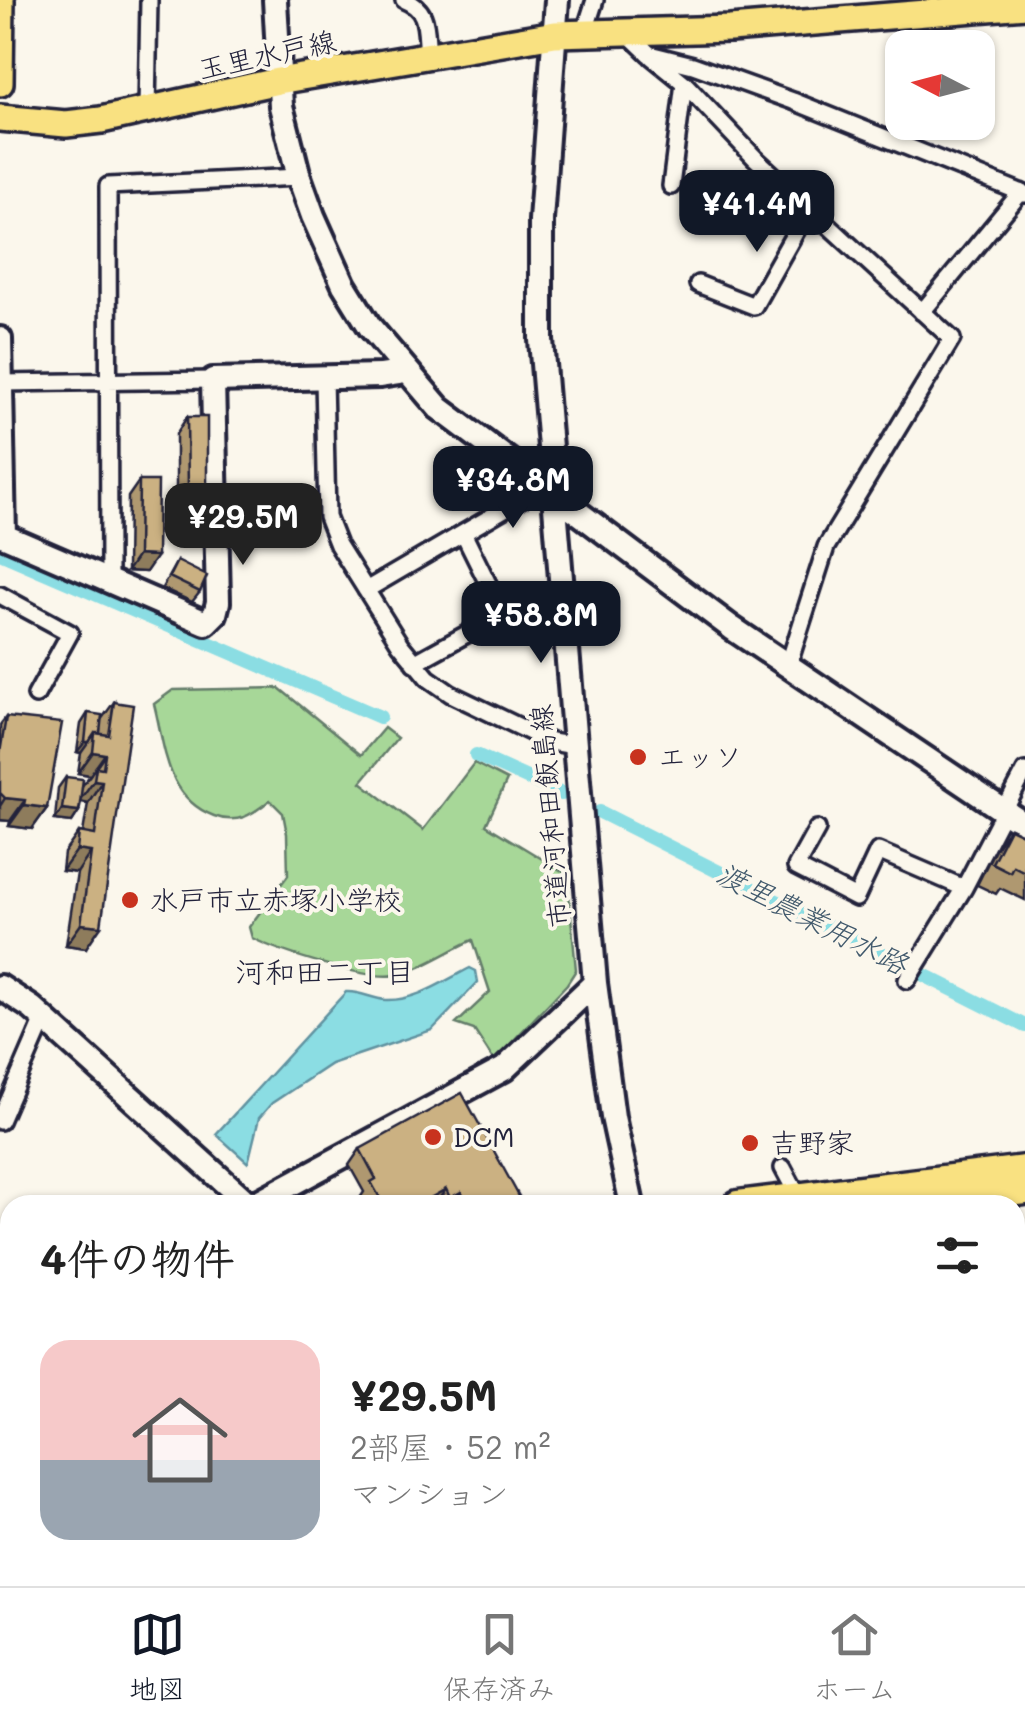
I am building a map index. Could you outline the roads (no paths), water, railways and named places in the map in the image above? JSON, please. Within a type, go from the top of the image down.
[{"type":"highway","points":[[823,1195],[1025,1170]]},
{"type":"highway","points":[[987,1195],[1025,1190]]},
{"type":"main road","points":[[0,83],[1,0]]},
{"type":"main road","name":"玉里水戸線","points":[[0,118],[66,124],[146,111],[278,81],[555,34],[730,29],[1025,5]]},
{"type":"street","points":[[146,111],[150,0]]},
{"type":"street","points":[[275,0],[278,81],[299,177],[344,285],[370,327],[406,372],[439,408],[788,666],[1025,824]]},
{"type":"street","points":[[404,0],[420,8],[423,14],[428,55]]},
{"type":"street","name":"市道河和田飯島線","points":[[557,0],[538,279],[552,493],[595,982],[613,1116],[630,1195]]},
{"type":"street","points":[[585,31],[595,0]]},
{"type":"street","points":[[624,30],[684,83],[755,158],[952,339],[826,547],[788,666]]},
{"type":"street","points":[[649,54],[793,100],[1023,193],[922,312]]},
{"type":"street","points":[[670,186],[684,83]]},
{"type":"street","points":[[109,581],[108,186],[299,177]]},
{"type":"street","points":[[698,284],[754,306],[809,208]]},
{"type":"street","points":[[0,339],[2,535],[206,623],[216,614],[218,602],[213,380]]},
{"type":"street","points":[[1,383],[324,378],[406,372]]},
{"type":"street","points":[[324,378],[328,517],[338,545],[414,663],[451,694],[551,742],[574,746]]},
{"type":"street","points":[[366,590],[530,494],[552,493]]},
{"type":"street","points":[[414,663],[503,614],[464,536]]},
{"type":"street","points":[[0,595],[70,633],[36,695]]},
{"type":"street","points":[[912,973],[964,888],[1025,771]]},
{"type":"street","points":[[817,828],[796,867],[856,898],[878,851],[964,888]]},
{"type":"street","points":[[271,1195],[504,1069],[595,982]]},
{"type":"street","points":[[0,988],[44,1020],[234,1195]]},
{"type":"street","points":[[0,1121],[44,1020]]},
{"type":"street","points":[[783,1168],[797,1195]]},
{"type":"water","points":[[470,968],[476,971],[478,982],[432,1030],[331,1064],[272,1103],[259,1118],[248,1163],[216,1134],[346,992],[381,999],[408,997]]},
{"type":"waterway","name":"渡里農業用水路","points":[[0,553],[380,717]]},
{"type":"waterway","name":"渡里農業用水路","points":[[476,755],[562,794]]},
{"type":"waterway","name":"渡里農業用水路","points":[[600,812],[1025,1026]]},
{"type":"place","name":"エッソ","points":[[638,757]]},
{"type":"place","name":"水戸市立赤塚小学校","points":[[130,900]]},
{"type":"place","name":"DCM","points":[[433,1137]]},
{"type":"place","name":"吉野家","points":[[750,1143]]},
{"type":"district","name":"河和田二丁目","points":[[325,973]]}]
